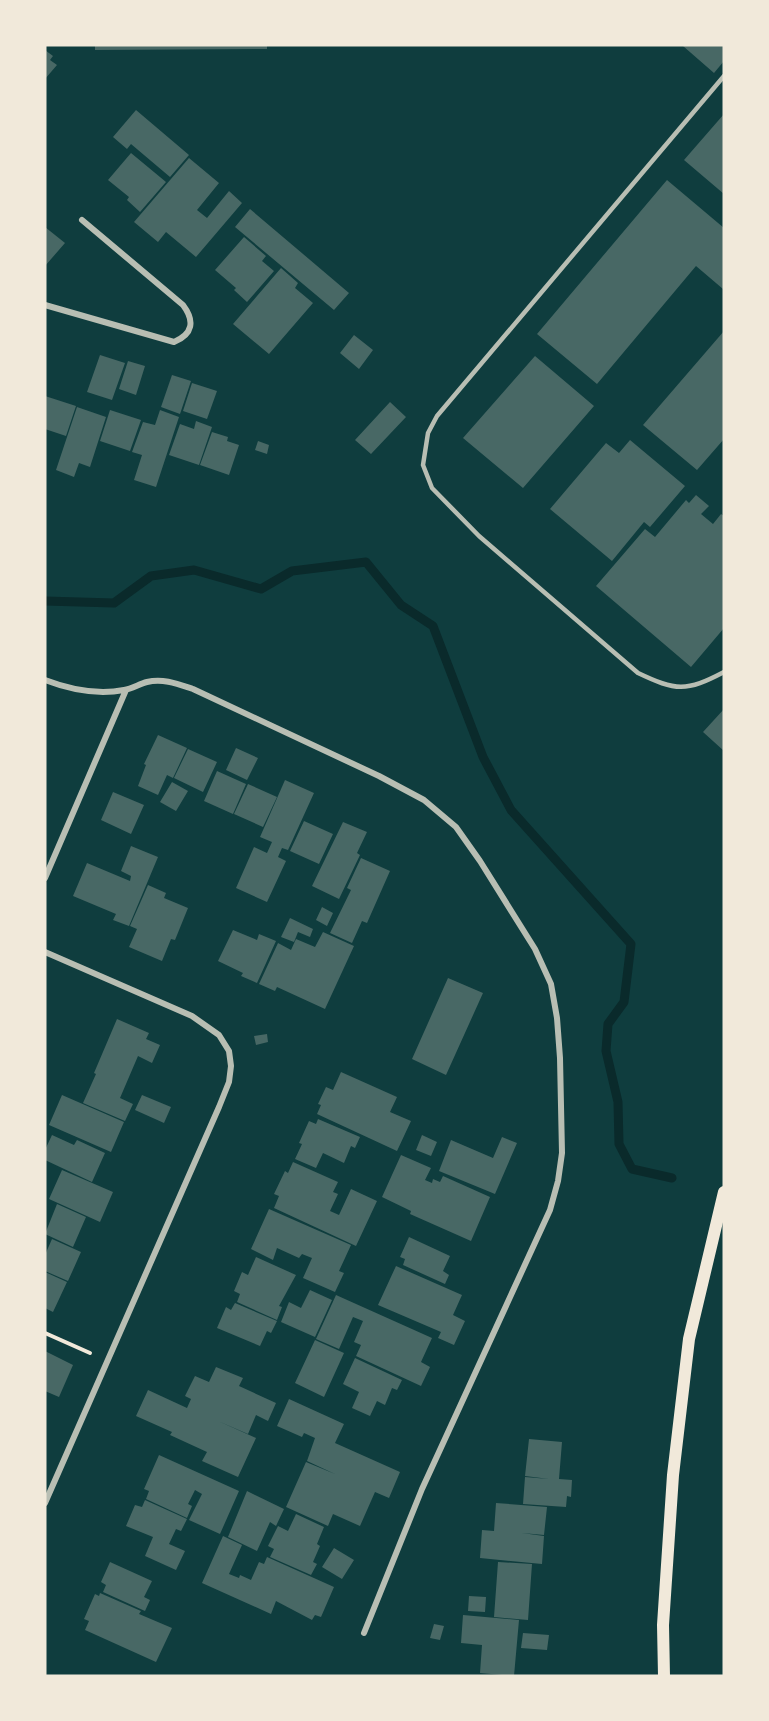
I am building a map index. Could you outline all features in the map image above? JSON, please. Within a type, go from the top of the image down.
[{"type":"main road","points":[[664,1676],[663,1625],[673,1475],[689,1339],[724,1192]]},
{"type":"street","points":[[45,305],[174,342],[183,338],[189,331],[191,321],[183,305],[82,220]]},
{"type":"street","points":[[45,680],[75,690],[96,693],[126,690],[149,681],[171,681],[394,782],[424,800],[456,827],[480,861],[535,949],[551,984],[557,1018],[560,1058],[562,1153],[550,1210],[418,1497],[364,1633]]},
{"type":"street","points":[[45,878],[126,690]]},
{"type":"street","points":[[45,952],[52,953],[192,1016],[219,1035],[229,1051],[231,1066],[229,1082],[219,1107],[45,1503]]},
{"type":"lane","points":[[724,76],[437,416],[428,433],[423,465],[432,488],[479,536],[638,673],[663,685],[686,688],[706,682],[724,672]]},
{"type":"path","points":[[45,1333],[107,1361]]},
{"type":"building","points":[[95,45],[267,45],[267,49],[95,50]]},
{"type":"building","points":[[684,45],[724,45],[724,61],[714,73]]},
{"type":"building","points":[[45,50],[53,56],[50,60],[57,65],[45,79]]},
{"type":"building","points":[[136,110],[189,155],[170,177],[131,144],[127,149],[113,137]]},
{"type":"building","points":[[724,114],[724,194],[684,160]]},
{"type":"building","points":[[131,153],[166,182],[140,212],[127,200],[129,197],[108,180]]},
{"type":"building","points":[[189,158],[219,183],[197,210],[207,218],[229,191],[242,203],[196,257],[166,232],[158,242],[134,222]]},
{"type":"building","points":[[667,180],[724,228],[724,288],[696,266],[597,384],[537,334]]},
{"type":"building","points":[[250,209],[349,293],[334,310],[235,227]]},
{"type":"building","points":[[45,227],[65,243],[45,266]]},
{"type":"building","points":[[244,237],[266,256],[262,261],[274,271],[247,302],[234,290],[236,288],[215,270]]},
{"type":"building","points":[[281,268],[298,283],[295,288],[313,303],[269,354],[233,324]]},
{"type":"building","points":[[724,331],[724,439],[697,470],[643,425]]},
{"type":"building","points":[[354,335],[373,350],[359,369],[340,353]]},
{"type":"building","points":[[100,355],[125,363],[112,400],[87,392]]},
{"type":"building","points":[[535,356],[594,406],[523,488],[463,438]]},
{"type":"building","points":[[128,361],[145,366],[136,395],[119,389]]},
{"type":"building","points":[[172,375],[191,381],[180,414],[161,407]]},
{"type":"building","points":[[192,383],[217,391],[207,419],[183,411]]},
{"type":"building","points":[[45,396],[76,406],[66,436],[45,429]]},
{"type":"building","points":[[390,402],[406,417],[371,454],[355,440]]},
{"type":"building","points":[[77,407],[106,417],[90,467],[79,463],[74,477],[56,470]]},
{"type":"building","points":[[110,410],[141,420],[130,451],[100,441]]},
{"type":"building","points":[[160,410],[179,417],[156,487],[134,480],[142,455],[132,452],[143,422],[155,425]]},
{"type":"building","points":[[196,421],[212,427],[199,465],[169,455],[180,424],[194,429]]},
{"type":"building","points":[[212,432],[228,437],[227,441],[239,445],[229,475],[200,465]]},
{"type":"building","points":[[630,440],[685,486],[650,527],[644,522],[612,561],[550,509],[606,443],[619,453]]},
{"type":"building","points":[[258,441],[269,445],[267,454],[255,450]]},
{"type":"building","points":[[696,495],[709,506],[701,514],[713,524],[721,514],[724,516],[724,628],[691,667],[596,586],[645,529],[655,537],[686,500],[689,503]]},
{"type":"building","points":[[724,709],[724,751],[703,732]]},
{"type":"building","points":[[158,735],[187,748],[173,778],[167,775],[158,795],[138,786],[146,765],[144,764]]},
{"type":"building","points":[[236,748],[258,758],[247,780],[226,770]]},
{"type":"building","points":[[188,749],[217,762],[203,792],[174,778]]},
{"type":"building","points":[[217,771],[246,784],[233,814],[204,801]]},
{"type":"building","points":[[285,780],[314,793],[288,850],[282,848],[278,857],[286,861],[267,902],[236,888],[254,847],[267,853],[272,842],[260,837]]},
{"type":"building","points":[[172,782],[188,791],[176,811],[160,802]]},
{"type":"building","points":[[248,784],[277,797],[263,827],[234,814]]},
{"type":"building","points":[[113,792],[144,805],[131,834],[101,820]]},
{"type":"building","points":[[304,821],[333,834],[319,864],[290,851]]},
{"type":"building","points":[[343,822],[367,832],[357,853],[360,855],[339,899],[312,886]]},
{"type":"building","points":[[131,846],[158,857],[129,926],[113,920],[116,914],[73,896],[87,863],[130,881],[131,876],[121,871]]},
{"type":"building","points":[[361,858],[390,871],[367,923],[362,921],[352,943],[330,933],[351,890],[347,888]]},
{"type":"building","points":[[148,885],[166,893],[164,898],[188,908],[175,940],[171,939],[162,961],[129,947],[137,929],[130,926]]},
{"type":"building","points":[[322,907],[333,913],[327,926],[316,920]]},
{"type":"building","points":[[290,918],[313,929],[310,937],[298,932],[294,942],[281,937]]},
{"type":"building","points":[[233,930],[257,940],[259,934],[276,941],[257,983],[241,976],[243,973],[218,961]]},
{"type":"building","points":[[323,932],[354,946],[325,1009],[277,987],[275,991],[259,984],[278,943],[291,950],[296,939],[315,947]]},
{"type":"building","points":[[448,978],[483,993],[446,1075],[412,1059]]},
{"type":"building","points":[[117,1019],[149,1033],[146,1039],[160,1045],[152,1063],[138,1056],[120,1098],[133,1104],[125,1121],[83,1103]]},
{"type":"building","points":[[267,1034],[268,1042],[256,1045],[254,1036]]},
{"type":"building","points":[[341,1072],[397,1097],[390,1112],[411,1121],[397,1151],[317,1114],[321,1105],[318,1104],[326,1087],[333,1090]]},
{"type":"building","points":[[62,1095],[124,1122],[111,1152],[49,1125]]},
{"type":"building","points":[[142,1095],[171,1107],[164,1123],[135,1110]]},
{"type":"building","points":[[318,1119],[360,1137],[355,1148],[351,1146],[344,1163],[323,1153],[316,1168],[295,1159],[309,1121],[316,1124]]},
{"type":"building","points":[[52,1135],[74,1145],[77,1140],[105,1153],[92,1182],[45,1160],[45,1150]]},
{"type":"building","points":[[422,1135],[437,1142],[431,1156],[416,1150]]},
{"type":"building","points":[[502,1137],[517,1143],[495,1194],[439,1171],[451,1140],[493,1158]]},
{"type":"building","points":[[401,1155],[431,1168],[425,1180],[432,1183],[433,1179],[440,1182],[443,1176],[490,1197],[471,1241],[410,1214],[411,1211],[382,1197]]},
{"type":"building","points":[[293,1162],[338,1182],[333,1192],[338,1194],[330,1211],[339,1215],[351,1189],[377,1201],[356,1246],[274,1208],[279,1196],[274,1194],[285,1171],[288,1173]]},
{"type":"building","points":[[62,1170],[113,1192],[100,1222],[49,1199]]},
{"type":"building","points":[[57,1204],[86,1217],[73,1247],[45,1234]]},
{"type":"building","points":[[269,1209],[351,1245],[339,1271],[344,1273],[335,1292],[303,1278],[312,1258],[302,1254],[299,1258],[277,1248],[273,1260],[251,1249]]},
{"type":"building","points":[[409,1237],[450,1256],[443,1271],[449,1275],[445,1284],[403,1265],[405,1259],[400,1257]]},
{"type":"building","points":[[52,1239],[81,1252],[68,1281],[45,1271],[45,1255]]},
{"type":"building","points":[[256,1257],[296,1275],[279,1306],[282,1307],[277,1320],[237,1302],[240,1294],[234,1291],[242,1272],[248,1275]]},
{"type":"building","points":[[396,1266],[462,1295],[453,1315],[465,1321],[454,1345],[438,1338],[441,1332],[378,1305]]},
{"type":"building","points":[[45,1272],[67,1282],[53,1312],[45,1308]]},
{"type":"building","points":[[310,1290],[332,1300],[315,1337],[281,1322],[289,1302],[301,1308]]},
{"type":"building","points":[[336,1295],[432,1338],[421,1362],[430,1367],[421,1386],[356,1356],[361,1345],[354,1342],[363,1321],[353,1317],[339,1349],[316,1339]]},
{"type":"building","points":[[235,1303],[277,1321],[271,1333],[267,1331],[260,1346],[217,1328],[226,1307],[231,1310]]},
{"type":"building","points":[[315,1340],[344,1353],[324,1397],[295,1383]]},
{"type":"building","points":[[45,1351],[73,1365],[59,1397],[45,1391]]},
{"type":"building","points":[[355,1358],[402,1380],[397,1390],[392,1388],[385,1405],[377,1401],[370,1416],[352,1408],[359,1392],[343,1384]]},
{"type":"building","points":[[216,1367],[243,1378],[239,1386],[276,1403],[268,1421],[256,1415],[248,1434],[218,1421],[256,1438],[238,1477],[202,1461],[207,1452],[170,1435],[172,1432],[136,1416],[148,1390],[187,1408],[191,1399],[185,1396],[195,1376],[209,1382]]},
{"type":"building","points":[[289,1399],[344,1424],[335,1443],[400,1472],[389,1498],[375,1492],[360,1526],[333,1514],[328,1526],[286,1507],[306,1462],[335,1474],[307,1461],[315,1438],[304,1433],[302,1437],[277,1426]]},
{"type":"building","points":[[529,1439],[562,1442],[559,1479],[572,1480],[571,1497],[567,1496],[566,1507],[523,1504],[525,1477],[549,1479],[525,1476]]},
{"type":"building","points":[[159,1455],[239,1491],[220,1534],[189,1520],[202,1494],[195,1490],[188,1504],[192,1506],[187,1518],[146,1499],[149,1491],[144,1489]]},
{"type":"building","points":[[247,1491],[284,1509],[276,1526],[270,1522],[257,1551],[228,1537]]},
{"type":"building","points":[[145,1500],[187,1519],[181,1531],[176,1529],[169,1544],[185,1551],[176,1570],[145,1556],[153,1537],[126,1526],[135,1505],[142,1507]]},
{"type":"building","points":[[496,1503],[547,1507],[544,1535],[522,1533],[544,1536],[542,1564],[480,1558],[482,1530],[494,1531]]},
{"type":"building","points":[[296,1514],[324,1527],[317,1544],[320,1546],[313,1562],[317,1564],[311,1575],[270,1557],[274,1549],[268,1546],[278,1526],[288,1531]]},
{"type":"building","points":[[223,1536],[242,1545],[229,1574],[239,1578],[240,1575],[251,1580],[259,1562],[264,1564],[267,1557],[334,1587],[321,1617],[315,1615],[312,1620],[276,1601],[271,1614],[202,1583]]},
{"type":"building","points":[[334,1548],[354,1560],[342,1579],[322,1567]]},
{"type":"building","points":[[110,1562],[152,1581],[144,1597],[150,1600],[145,1611],[103,1592],[106,1585],[101,1582]]},
{"type":"building","points":[[498,1562],[532,1564],[528,1620],[494,1617]]},
{"type":"building","points":[[100,1593],[141,1611],[139,1614],[172,1628],[156,1662],[85,1630],[89,1621],[84,1619],[95,1594],[99,1596]]},
{"type":"building","points":[[469,1596],[486,1597],[485,1612],[468,1611]]},
{"type":"building","points":[[463,1615],[519,1620],[514,1676],[480,1673],[482,1645],[461,1643]]},
{"type":"building","points":[[434,1624],[444,1626],[440,1640],[430,1638]]},
{"type":"building","points":[[523,1633],[549,1635],[547,1650],[521,1648]]},
{"type":"waterway","points":[[45,601],[114,603],[151,576],[194,570],[261,589],[292,571],[366,562],[401,605],[433,626],[483,757],[511,810],[631,944],[624,1002],[608,1024],[606,1051],[618,1102],[619,1144],[632,1169],[672,1178]]}]
